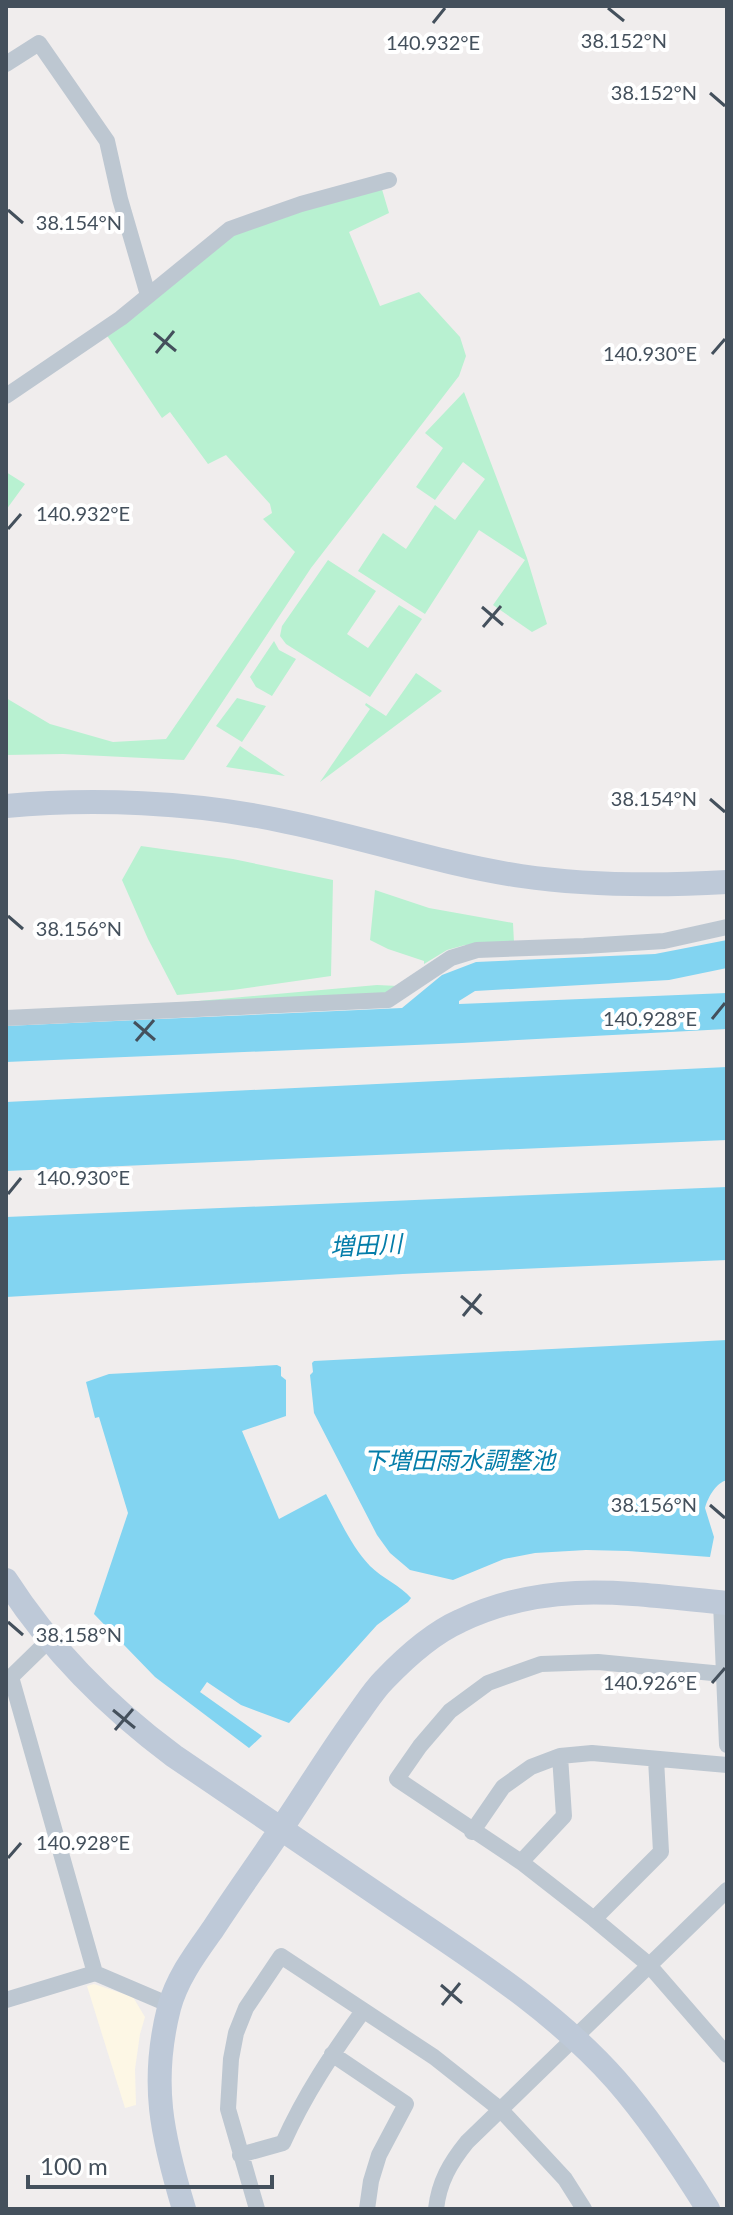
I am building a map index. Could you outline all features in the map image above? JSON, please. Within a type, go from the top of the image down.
[{"type":"street","points":[[6,64],[39,43],[107,141],[148,295]]},
{"type":"street","points":[[6,396],[121,318],[230,229],[301,204],[389,180]]},
{"type":"street","points":[[6,806],[102,803],[192,808],[276,819],[519,876],[595,885],[727,882]]},
{"type":"street","points":[[6,1018],[388,1000],[451,958],[477,950],[664,941],[727,927]]},
{"type":"street","points":[[6,1580],[49,1640],[100,1696],[126,1718],[174,1756],[496,1974],[574,2038],[615,2079],[649,2120],[708,2209]]},
{"type":"street","points":[[184,2209],[165,2145],[159,2090],[159,2062],[170,2005],[186,1968],[339,1740],[382,1682],[410,1655],[440,1631],[458,1622],[511,1602],[541,1595],[582,1591],[724,1603],[723,1674],[727,1745]]},
{"type":"street","points":[[49,1640],[11,1677],[95,1973]]},
{"type":"street","points":[[723,1674],[598,1662],[541,1664],[488,1683],[450,1711],[397,1779],[521,1862],[648,1964],[727,2055]]},
{"type":"street","points":[[472,1832],[503,1787],[531,1767],[560,1756],[592,1753],[727,1765]]},
{"type":"street","points":[[521,1862],[564,1816],[560,1756]]},
{"type":"street","points":[[594,1919],[661,1852],[656,1759]]},
{"type":"street","points":[[436,2209],[442,2179],[467,2142],[727,1890]]},
{"type":"street","points":[[257,2209],[228,2109],[231,2059],[236,2033],[246,2008],[281,1956],[434,2057],[501,2110],[565,2179],[584,2209]]},
{"type":"street","points":[[6,2000],[95,1973],[170,2005]]},
{"type":"street","points":[[240,2155],[283,2143],[300,2105],[363,2011]]},
{"type":"street","points":[[332,2054],[406,2104],[379,2155],[367,2209]]},
{"type":"shaded area","points":[[94,1984],[133,1997],[145,2017],[135,2069],[136,2105],[125,2108],[87,1986]]},
{"type":"green space","points":[[381,186],[389,213],[349,232],[380,306],[419,292],[460,337],[466,356],[459,376],[311,568],[184,760],[63,754],[6,755],[6,698],[50,724],[113,742],[166,739],[295,552],[263,519],[272,513],[270,504],[226,455],[208,464],[170,412],[162,418],[106,334],[230,234]]},
{"type":"green space","points":[[464,392],[527,558],[547,624],[532,632],[493,605],[525,560],[479,530],[425,614],[358,571],[383,533],[406,549],[435,505],[455,520],[485,479],[463,462],[435,500],[416,487],[443,448],[425,433]]},
{"type":"green space","points":[[6,472],[25,484],[6,510]]},
{"type":"green space","points":[[328,560],[376,591],[347,634],[368,648],[399,605],[422,619],[370,697],[286,644],[280,636],[282,626]]},
{"type":"green space","points":[[274,641],[279,650],[296,659],[272,696],[256,687],[250,677]]},
{"type":"green space","points":[[416,673],[442,691],[320,782],[370,709],[366,703],[386,716]]},
{"type":"green space","points":[[237,698],[266,706],[242,742],[216,726]]},
{"type":"green space","points":[[240,746],[285,776],[226,767]]},
{"type":"green space","points":[[141,846],[233,859],[333,880],[331,976],[177,995],[122,880]]},
{"type":"green space","points":[[375,890],[429,908],[513,923],[514,943],[465,945],[447,950],[424,964],[424,961],[370,940]]},
{"type":"green space","points":[[377,985],[398,986],[389,994],[176,1003]]},
{"type":"water","points":[[727,940],[727,968],[669,980],[475,991],[459,1004],[727,993],[727,1029],[6,1062],[6,1026],[402,1008],[442,975],[476,962],[655,954]]},
{"type":"water","points":[[727,1067],[727,1140],[6,1171],[6,1102]]},
{"type":"water","name":"増田川","points":[[727,1187],[727,1260],[403,1274],[6,1297],[6,1217]]},
{"type":"water","name":"下増田雨水調整池","points":[[727,1340],[727,1480],[713,1491],[705,1508],[714,1537],[710,1557],[586,1550],[535,1553],[504,1559],[453,1580],[410,1570],[390,1553],[377,1535],[314,1413],[310,1375],[314,1361]]},
{"type":"water","name":"下増田雨水調整池","points":[[281,1367],[281,1376],[286,1380],[286,1416],[242,1431],[279,1519],[326,1494],[363,1558],[411,1598],[377,1625],[289,1723],[241,1705],[207,1682],[200,1692],[262,1736],[249,1748],[155,1677],[94,1614],[128,1513],[99,1417],[95,1418],[86,1382],[109,1374]]}]
